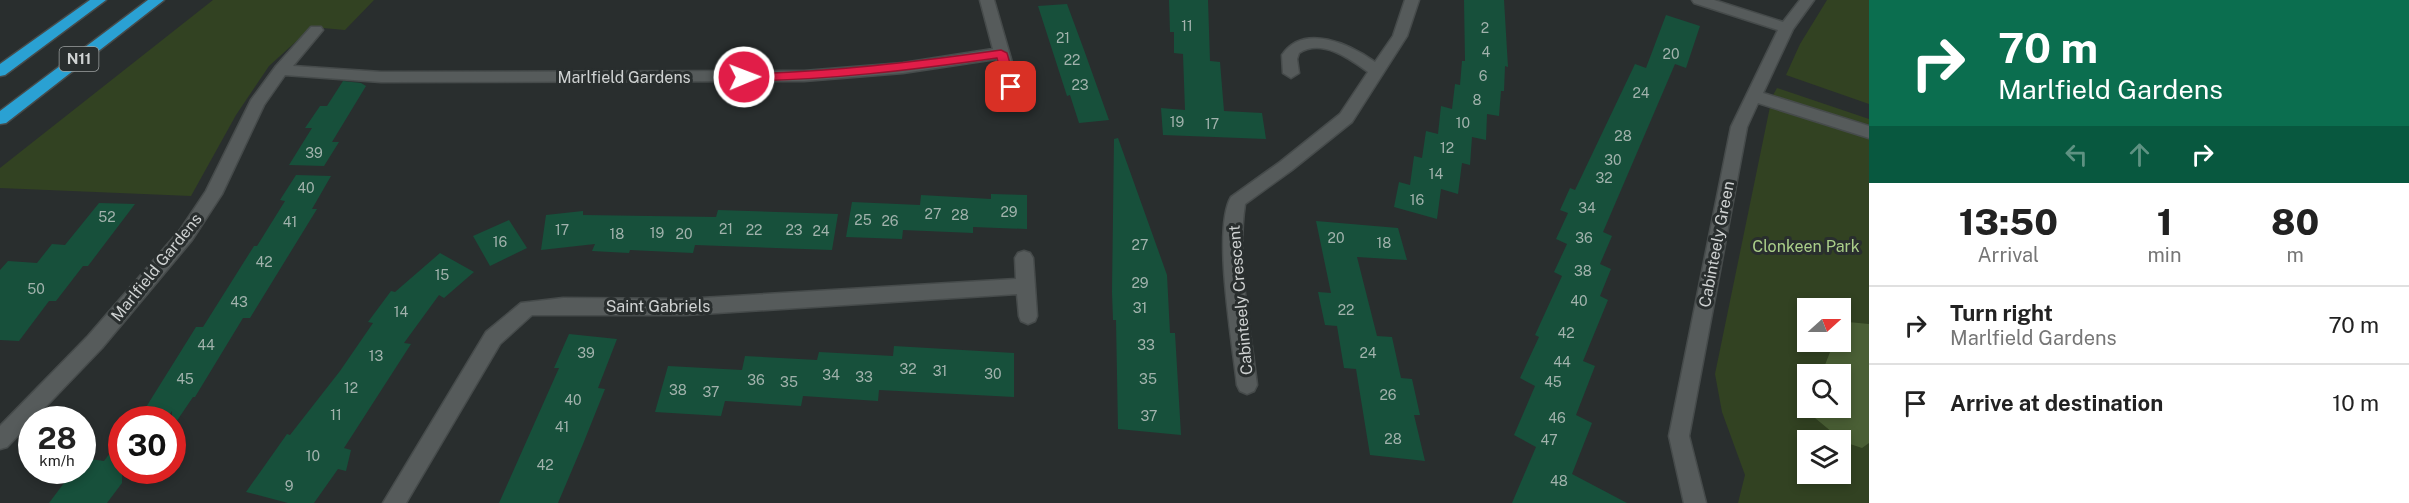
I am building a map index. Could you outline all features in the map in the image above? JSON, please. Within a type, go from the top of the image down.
[{"type":"highway","name":"N11","points":[[0,71],[99,0]]},
{"type":"highway","name":"N11","points":[[0,119],[157,0]]},
{"type":"street","points":[[987,0],[1016,104]]},
{"type":"street","name":"Cabinteely Crescent","points":[[1247,385],[1235,276],[1232,221],[1237,201],[1286,166],[1346,118],[1400,36],[1412,0]]},
{"type":"street","points":[[1699,0],[1786,28]]},
{"type":"street","name":"Cabinteely Green","points":[[1695,503],[1679,436],[1739,127],[1786,28],[1808,0]]},
{"type":"street","name":"Marlfield Gardens","points":[[0,440],[95,342],[186,235],[213,194],[257,104],[281,70],[316,30]]},
{"type":"street","points":[[1291,73],[1289,57],[1294,48],[1300,45],[1319,44],[1342,49],[1377,71]]},
{"type":"street","name":"Marlfield Gardens","points":[[281,70],[381,77],[804,76],[903,68],[1001,53]]},
{"type":"street","points":[[1754,96],[1869,132]]},
{"type":"street","points":[[1024,258],[1028,316]]},
{"type":"street","name":"Saint Gabriels","points":[[394,503],[493,338],[528,308],[685,307],[1026,286]]},
{"type":"green space","points":[[213,0],[374,0],[345,30],[312,27],[269,66],[236,115],[191,196],[0,188],[0,168]]},
{"type":"green space","points":[[1827,0],[1869,0],[1869,104],[1786,75],[1800,44]]},
{"type":"green space","name":"Clonkeen Park","points":[[1777,88],[1869,119],[1869,503],[1738,503],[1745,475],[1722,412],[1715,374],[1772,97]]},
{"type":"green space","points":[[1851,322],[1869,324],[1869,443],[1862,448],[1851,444],[1851,430],[1830,430],[1815,418],[1851,418],[1851,364],[1825,364],[1830,352],[1851,352]]},
{"type":"building","points":[[1169,0],[1208,0],[1210,61],[1220,62],[1224,111],[1262,113],[1266,139],[1163,135],[1161,108],[1185,110],[1183,54],[1174,53],[1174,32],[1170,32]]},
{"type":"building","points":[[1464,0],[1504,0],[1508,67],[1505,66],[1504,91],[1501,91],[1499,116],[1487,114],[1486,140],[1472,137],[1470,165],[1462,163],[1458,194],[1441,189],[1437,219],[1394,207],[1399,182],[1410,185],[1414,156],[1422,158],[1426,131],[1438,134],[1441,106],[1452,109],[1455,84],[1460,85],[1462,61],[1465,61]]},
{"type":"building","points":[[1067,4],[1109,120],[1079,123],[1070,95],[1067,96],[1038,6]]},
{"type":"building","points":[[1666,15],[1700,26],[1686,68],[1675,64],[1603,232],[1612,236],[1600,264],[1611,269],[1600,296],[1608,300],[1583,361],[1595,366],[1576,415],[1592,423],[1572,474],[1627,503],[1512,503],[1536,447],[1514,435],[1535,386],[1520,378],[1539,337],[1535,335],[1562,276],[1554,272],[1567,244],[1556,239],[1568,213],[1560,210],[1570,188],[1575,190],[1635,64],[1646,68]]},
{"type":"building","points":[[343,81],[361,83],[366,86],[332,142],[339,142],[324,166],[289,165],[312,128],[305,128],[320,106],[327,106]]},
{"type":"building","points":[[1118,138],[1167,275],[1170,333],[1175,333],[1181,435],[1118,429],[1116,320],[1113,320],[1112,292],[1114,139]]},
{"type":"building","points":[[296,175],[331,176],[312,209],[317,209],[250,318],[243,318],[195,397],[186,407],[147,406],[196,327],[203,327],[254,246],[257,246],[285,201],[280,200]]},
{"type":"building","points":[[991,194],[1027,195],[1027,229],[973,227],[973,233],[903,230],[902,239],[846,237],[852,202],[920,205],[921,195],[991,199]]},
{"type":"building","points":[[99,203],[135,204],[88,266],[83,266],[56,301],[49,301],[19,341],[0,340],[0,270],[8,261],[37,263],[52,244],[65,245]]},
{"type":"building","points":[[718,210],[838,214],[832,250],[695,245],[693,253],[630,250],[629,253],[592,251],[595,244],[541,250],[546,215],[583,211],[583,215],[716,217]]},
{"type":"building","points":[[509,220],[527,248],[490,266],[473,236]]},
{"type":"building","points":[[1316,221],[1398,228],[1407,260],[1357,257],[1377,336],[1392,337],[1401,378],[1412,379],[1420,415],[1414,415],[1425,461],[1370,455],[1356,369],[1344,368],[1337,326],[1325,325],[1318,292],[1331,293]]},
{"type":"building","points":[[440,253],[474,272],[444,298],[439,295],[404,343],[411,344],[344,448],[351,450],[346,471],[338,469],[314,503],[288,503],[246,492],[287,434],[290,435],[340,371],[373,323],[368,322],[391,291],[395,292]]},
{"type":"building","points":[[569,334],[617,339],[598,388],[605,389],[583,444],[558,503],[499,503],[559,368],[554,368]]},
{"type":"building","points":[[894,346],[1014,353],[1014,397],[879,390],[878,401],[803,396],[801,406],[725,401],[721,416],[655,412],[668,366],[742,370],[745,356],[817,360],[819,352],[893,356]]},
{"type":"building","points":[[108,456],[108,484],[121,484],[107,503],[49,503],[63,484],[96,484],[96,460],[104,461]]},
{"type":"route","points":[[744,77],[804,76],[903,68],[1001,53],[1011,87]]}]
